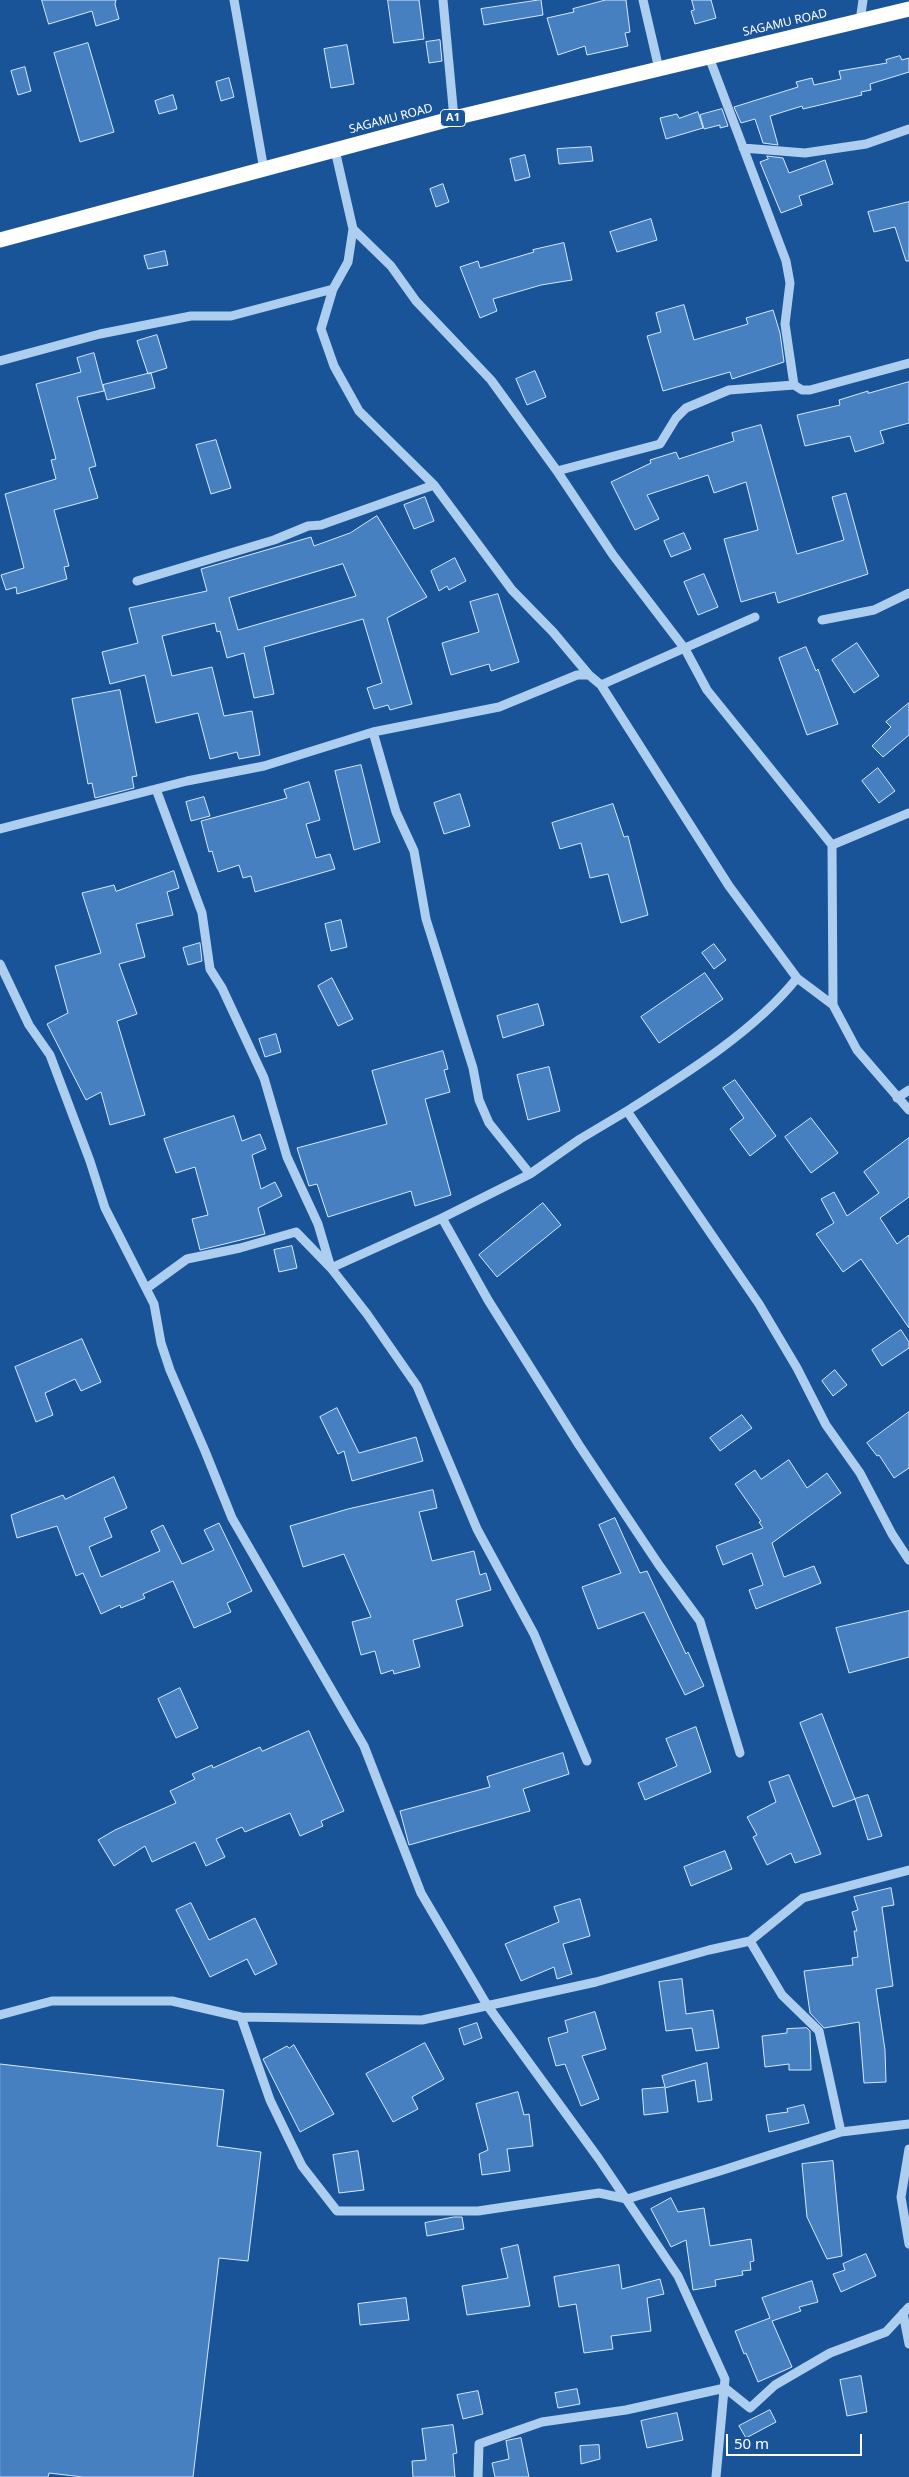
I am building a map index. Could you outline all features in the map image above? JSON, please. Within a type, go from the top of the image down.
[{"type":"highway","name":"SAGAMU ROAD","points":[[0,240],[454,118],[909,9]]},
{"type":"street","points":[[234,0],[264,170]]},
{"type":"street","points":[[443,0],[454,118]]},
{"type":"street","points":[[643,0],[659,69]]},
{"type":"street","points":[[860,21],[863,0]]},
{"type":"street","points":[[709,57],[786,261],[790,284],[785,324],[794,385]]},
{"type":"street","points":[[743,148],[805,153],[866,144],[909,129]]},
{"type":"street","points":[[335,150],[353,229],[348,262],[333,289],[322,329],[334,366],[359,411],[434,485],[512,590],[553,632],[589,675],[601,685],[728,886],[797,978],[832,1005],[857,1050],[909,1110]]},
{"type":"street","points":[[353,229],[391,266],[416,301],[491,380],[557,471],[613,555],[684,649],[707,690],[832,845],[832,1005]]},
{"type":"street","points":[[0,361],[100,334],[191,316],[231,316],[333,289]]},
{"type":"street","points":[[557,471],[660,444],[676,418],[686,408],[729,390],[794,385],[802,390],[810,390],[909,363]]},
{"type":"street","points":[[137,581],[274,540],[308,526],[321,525],[434,485]]},
{"type":"street","points":[[822,620],[874,610],[909,593]]},
{"type":"street","points":[[601,685],[755,617]]},
{"type":"street","points":[[0,829],[156,790],[264,766],[373,732],[499,706],[578,676],[589,675]]},
{"type":"street","points":[[373,732],[396,812],[414,851],[426,919],[473,1068],[480,1100],[488,1123],[530,1174]]},
{"type":"street","points":[[156,790],[202,913],[210,969],[222,988],[264,1078],[286,1157],[318,1224],[331,1268]]},
{"type":"street","points":[[832,845],[909,813]]},
{"type":"street","points":[[0,964],[29,1025],[50,1055],[90,1161],[105,1208],[154,1304],[161,1343],[170,1370],[206,1450],[232,1518],[364,1746],[421,1893],[487,2005],[627,2199],[678,2276],[725,2378],[716,2477]]},
{"type":"street","points":[[331,1268],[442,1218],[530,1174],[580,1139],[677,1080],[778,1002],[797,978]]},
{"type":"street","points":[[897,1098],[909,1090]]},
{"type":"street","points":[[627,1111],[759,1304],[797,1368],[826,1425],[860,1473],[892,1534],[909,1560]]},
{"type":"street","points":[[442,1218],[488,1300],[574,1437],[659,1565],[700,1621],[740,1753]]},
{"type":"street","points":[[147,1288],[187,1260],[240,1248],[296,1232],[331,1268],[367,1314],[417,1386],[477,1529],[534,1634],[587,1761]]},
{"type":"street","points":[[0,2015],[52,2001],[162,2001],[241,2017],[422,2020],[596,1982],[709,1950],[750,1941],[803,1898],[909,1870]]},
{"type":"street","points":[[750,1941],[782,1995],[819,2031],[841,2132]]},
{"type":"street","points":[[241,2017],[270,2100],[302,2166],[337,2211],[478,2212],[598,2193],[627,2199],[841,2132],[909,2124]]},
{"type":"street","points":[[909,2149],[901,2198],[909,2244]]},
{"type":"street","points":[[725,2388],[750,2408],[775,2385],[830,2353],[886,2332],[906,2310]]},
{"type":"street","points":[[906,2310],[909,2344]]},
{"type":"street","points":[[478,2477],[479,2444],[542,2422],[626,2410],[725,2388]]},
{"type":"building","points":[[42,0],[116,0],[115,4],[119,19],[96,26],[92,11],[49,24]]},
{"type":"building","points":[[388,0],[419,0],[424,39],[394,43]]},
{"type":"building","points":[[541,0],[543,15],[484,25],[481,9]]},
{"type":"building","points":[[606,0],[626,0],[630,32],[625,33],[628,46],[587,55],[585,46],[558,55],[547,18],[574,12],[573,9]]},
{"type":"building","points":[[692,0],[711,0],[716,18],[695,24],[691,11],[694,10]]},
{"type":"building","points":[[440,40],[442,61],[429,63],[426,42]]},
{"type":"building","points":[[88,43],[114,132],[80,142],[54,53]]},
{"type":"building","points":[[347,45],[354,84],[331,88],[324,49]]},
{"type":"building","points":[[900,56],[902,60],[909,58],[909,72],[870,84],[871,90],[861,92],[862,95],[803,109],[802,106],[770,116],[778,145],[763,143],[755,119],[741,123],[734,107],[798,87],[796,82],[812,78],[814,85],[841,79],[839,71],[887,63],[886,60]]},
{"type":"building","points":[[25,67],[31,91],[18,95],[11,71]]},
{"type":"building","points":[[229,78],[234,97],[221,101],[216,82]]},
{"type":"building","points":[[173,95],[177,109],[159,114],[155,101]]},
{"type":"building","points":[[722,109],[728,126],[720,128],[720,125],[704,129],[700,115]]},
{"type":"building","points":[[698,112],[703,128],[666,139],[660,118],[677,114],[679,118]]},
{"type":"building","points":[[591,147],[593,161],[559,164],[557,149]]},
{"type":"building","points":[[525,155],[530,177],[515,181],[510,159]]},
{"type":"building","points":[[767,156],[783,158],[789,173],[825,160],[833,184],[799,196],[802,205],[781,213],[760,162],[768,159]]},
{"type":"building","points":[[443,184],[449,202],[436,207],[430,189]]},
{"type":"building","points":[[909,202],[909,261],[906,261],[895,227],[874,232],[868,212]]},
{"type":"building","points":[[651,219],[657,240],[617,252],[610,232]]},
{"type":"building","points":[[564,243],[572,280],[541,285],[493,299],[497,311],[480,318],[460,267],[478,261],[480,268],[534,252],[533,250]]},
{"type":"building","points":[[165,251],[168,265],[148,269],[144,256]]},
{"type":"building","points":[[684,305],[694,340],[748,324],[746,318],[773,310],[780,333],[784,362],[732,379],[730,372],[663,391],[647,336],[661,332],[656,313]]},
{"type":"building","points":[[157,335],[167,368],[148,374],[137,341]]},
{"type":"building","points":[[94,353],[104,391],[77,397],[96,466],[89,468],[98,498],[54,510],[69,566],[64,567],[67,579],[17,594],[16,587],[6,590],[1,575],[24,568],[5,494],[56,479],[51,460],[56,459],[36,384],[81,372],[77,358]]},
{"type":"building","points":[[535,371],[546,397],[527,405],[516,379]]},
{"type":"building","points":[[151,373],[155,388],[107,400],[103,385]]},
{"type":"building","points":[[909,382],[909,423],[880,431],[884,443],[855,452],[850,436],[805,446],[797,415],[840,405],[839,400],[868,391],[868,393]]},
{"type":"building","points":[[761,425],[797,554],[844,540],[832,497],[846,493],[868,574],[778,603],[775,592],[741,602],[724,539],[758,530],[746,482],[714,493],[708,475],[647,495],[659,519],[635,530],[611,482],[651,463],[650,460],[676,452],[679,459],[734,441],[732,433]]},
{"type":"building","points":[[216,440],[231,488],[211,494],[196,445]]},
{"type":"building","points":[[425,497],[434,521],[414,529],[404,505]]},
{"type":"building","points":[[377,516],[427,597],[387,618],[412,704],[390,710],[388,705],[374,709],[367,688],[382,683],[363,619],[264,647],[274,694],[254,698],[244,653],[227,658],[220,631],[217,632],[215,623],[162,636],[172,676],[212,667],[224,716],[252,711],[260,755],[239,759],[237,752],[210,759],[198,713],[156,723],[145,675],[110,684],[102,652],[138,643],[129,608],[207,591],[201,569],[311,537],[314,546],[350,533]],"holes":[[[343,564],[356,596],[238,630],[229,598]]]},
{"type":"building","points":[[684,533],[691,549],[671,557],[664,541]]},
{"type":"building","points":[[455,558],[466,581],[449,590],[447,586],[439,591],[431,571]]},
{"type":"building","points":[[704,574],[718,607],[698,615],[684,582]]},
{"type":"building","points":[[498,594],[519,662],[491,671],[489,664],[451,675],[442,643],[479,632],[470,602]]},
{"type":"building","points":[[857,643],[879,676],[854,693],[832,660]]},
{"type":"building","points":[[806,647],[816,671],[818,669],[838,724],[807,735],[779,658]]},
{"type":"building","points":[[120,690],[137,776],[132,777],[134,788],[95,798],[92,783],[88,784],[72,699]]},
{"type":"building","points":[[909,703],[909,735],[883,757],[872,746],[891,727],[886,722]]},
{"type":"building","points":[[361,765],[380,842],[354,850],[335,771]]},
{"type":"building","points":[[878,768],[895,791],[879,803],[862,781]]},
{"type":"building","points":[[309,782],[320,820],[306,824],[316,858],[330,854],[335,869],[255,892],[251,876],[243,878],[239,865],[218,872],[212,851],[209,852],[201,821],[287,798],[284,790]]},
{"type":"building","points":[[460,794],[470,826],[444,834],[434,803]]},
{"type":"building","points":[[204,797],[210,816],[191,821],[186,802]]},
{"type":"building","points":[[613,804],[624,837],[628,836],[648,915],[621,923],[608,874],[590,878],[581,843],[560,849],[552,823]]},
{"type":"building","points":[[174,871],[179,888],[167,892],[173,915],[136,924],[145,957],[119,964],[137,1014],[117,1021],[145,1115],[110,1125],[101,1092],[86,1100],[47,1024],[68,1013],[55,966],[101,953],[82,893],[114,885],[116,891]]},
{"type":"building","points":[[341,920],[347,947],[331,951],[325,924]]},
{"type":"building","points":[[200,943],[202,961],[188,965],[183,948]]},
{"type":"building","points":[[714,944],[726,960],[714,969],[702,953]]},
{"type":"building","points":[[705,973],[723,999],[659,1043],[641,1017]]},
{"type":"building","points":[[332,978],[353,1019],[338,1026],[318,986]]},
{"type":"building","points":[[538,1004],[544,1025],[503,1038],[497,1016]]},
{"type":"building","points":[[276,1034],[281,1052],[265,1057],[259,1039]]},
{"type":"building","points":[[443,1051],[448,1069],[444,1070],[450,1092],[425,1099],[451,1195],[415,1206],[411,1191],[328,1217],[317,1184],[309,1186],[297,1148],[387,1124],[372,1071]]},
{"type":"building","points":[[549,1067],[560,1111],[528,1120],[517,1075]]},
{"type":"building","points":[[735,1080],[776,1136],[750,1156],[730,1129],[744,1118],[723,1088]]},
{"type":"building","points":[[234,1116],[242,1141],[260,1134],[266,1149],[252,1155],[261,1189],[275,1182],[282,1196],[258,1208],[265,1234],[200,1250],[192,1219],[208,1215],[195,1167],[176,1173],[164,1139]]},
{"type":"building","points":[[811,1118],[838,1153],[811,1173],[785,1137]]},
{"type":"building","points":[[909,1138],[909,1197],[880,1218],[897,1244],[909,1235],[909,1328],[861,1259],[843,1272],[816,1234],[834,1223],[821,1199],[834,1192],[847,1216],[879,1193],[864,1172]]},
{"type":"building","points":[[543,1203],[561,1225],[497,1277],[479,1255]]},
{"type":"building","points":[[292,1246],[297,1268],[279,1272],[274,1250]]},
{"type":"building","points":[[901,1330],[909,1342],[909,1348],[882,1366],[872,1350]]},
{"type":"building","points":[[82,1339],[101,1382],[81,1391],[75,1379],[45,1393],[53,1415],[36,1422],[15,1367]]},
{"type":"building","points":[[835,1370],[847,1385],[833,1396],[822,1381]]},
{"type":"building","points":[[337,1408],[359,1453],[416,1437],[423,1461],[352,1481],[344,1451],[338,1454],[320,1417]]},
{"type":"building","points":[[909,1412],[909,1468],[894,1478],[879,1455],[877,1456],[867,1443]]},
{"type":"building","points":[[742,1415],[752,1428],[720,1451],[710,1438]]},
{"type":"building","points":[[789,1460],[807,1488],[827,1473],[841,1493],[772,1543],[784,1577],[814,1566],[821,1583],[756,1609],[749,1590],[763,1585],[752,1553],[723,1565],[716,1546],[763,1528],[759,1522],[761,1521],[735,1484],[755,1470],[761,1479]]},
{"type":"building","points":[[114,1477],[127,1508],[104,1518],[112,1537],[89,1547],[101,1577],[160,1551],[151,1531],[163,1525],[182,1564],[214,1550],[204,1530],[219,1523],[252,1591],[227,1603],[231,1612],[194,1628],[173,1581],[143,1594],[145,1598],[121,1608],[120,1605],[101,1614],[83,1573],[76,1576],[57,1526],[17,1538],[11,1515],[63,1495],[65,1499]]},
{"type":"building","points":[[433,1490],[437,1508],[419,1512],[432,1561],[474,1551],[480,1575],[486,1573],[491,1590],[456,1600],[463,1626],[413,1640],[420,1667],[394,1674],[393,1670],[381,1674],[375,1651],[361,1655],[352,1622],[371,1617],[344,1554],[303,1567],[290,1526],[348,1509]]},
{"type":"building","points":[[615,1518],[640,1573],[647,1571],[686,1654],[688,1652],[704,1686],[685,1695],[644,1612],[598,1629],[582,1587],[621,1573],[599,1525]]},
{"type":"building","points":[[909,1611],[909,1657],[849,1673],[836,1628]]},
{"type":"building","points":[[180,1688],[198,1728],[176,1738],[158,1699]]},
{"type":"building","points":[[822,1714],[855,1799],[833,1807],[800,1723]]},
{"type":"building","points":[[696,1727],[711,1772],[645,1800],[638,1783],[677,1766],[666,1739]]},
{"type":"building","points":[[309,1731],[344,1811],[321,1821],[323,1826],[300,1836],[290,1813],[245,1832],[242,1827],[216,1839],[225,1857],[206,1866],[195,1842],[152,1862],[145,1846],[114,1866],[98,1840],[115,1830],[176,1803],[170,1791],[195,1779],[192,1774],[212,1765],[213,1768],[260,1747],[262,1751]]},
{"type":"building","points":[[563,1753],[569,1774],[523,1789],[530,1811],[409,1845],[400,1811],[490,1787],[487,1777]]},
{"type":"building","points":[[789,1775],[821,1854],[795,1863],[791,1853],[767,1865],[753,1837],[757,1835],[747,1817],[776,1802],[769,1782]]},
{"type":"building","points":[[868,1795],[882,1836],[868,1840],[855,1799]]},
{"type":"building","points":[[725,1851],[732,1869],[691,1886],[684,1867]]},
{"type":"building","points":[[891,1888],[894,1905],[882,1907],[893,1986],[876,1989],[885,2050],[886,2082],[864,2083],[859,2022],[824,2028],[810,2013],[804,1971],[853,1965],[852,1958],[858,1957],[854,1931],[857,1931],[852,1912],[858,1910],[854,1897]]},
{"type":"building","points":[[580,1899],[590,1936],[563,1944],[572,1974],[557,1979],[554,1967],[521,1981],[505,1944],[559,1922],[554,1907]]},
{"type":"building","points":[[191,1903],[209,1940],[255,1918],[277,1964],[255,1975],[247,1959],[210,1977],[176,1910]]},
{"type":"building","points":[[682,1979],[686,2014],[713,2010],[719,2048],[696,2051],[692,2028],[666,2031],[659,1982]]},
{"type":"building","points":[[595,2012],[606,2049],[582,2056],[599,2099],[581,2106],[565,2064],[556,2066],[548,2038],[568,2032],[565,2021]]},
{"type":"building","points":[[477,2023],[482,2038],[464,2045],[459,2029]]},
{"type":"building","points":[[807,2028],[810,2031],[811,2070],[789,2070],[789,2064],[765,2067],[762,2036],[787,2033],[787,2029]]},
{"type":"building","points":[[425,2043],[444,2079],[412,2097],[418,2109],[393,2122],[366,2074]]},
{"type":"building","points":[[294,2045],[334,2114],[300,2132],[263,2059],[287,2046],[289,2048]]},
{"type":"building","points":[[707,2063],[712,2100],[698,2102],[695,2080],[665,2088],[668,2112],[644,2115],[642,2089],[665,2087],[662,2076]]},
{"type":"building","points":[[0,2064],[224,2090],[217,2146],[261,2152],[248,2261],[219,2258],[193,2477],[83,2477],[49,2473],[48,2477],[0,2477]]},
{"type":"building","points":[[518,2092],[524,2115],[529,2114],[533,2146],[507,2149],[510,2171],[482,2175],[479,2154],[488,2150],[476,2104]]},
{"type":"building","points":[[804,2105],[809,2123],[769,2132],[766,2115],[788,2112],[787,2109]]},
{"type":"building","points":[[358,2151],[364,2190],[339,2193],[333,2155]]},
{"type":"building","points":[[833,2161],[842,2256],[827,2259],[807,2217],[802,2164]]},
{"type":"building","points":[[671,2198],[678,2212],[704,2208],[710,2246],[751,2239],[754,2261],[750,2262],[751,2270],[742,2271],[743,2275],[715,2280],[716,2286],[693,2290],[686,2240],[671,2247],[651,2209]]},
{"type":"building","points":[[462,2217],[464,2229],[427,2236],[425,2223]]},
{"type":"building","points":[[518,2245],[530,2306],[467,2315],[462,2286],[508,2278],[501,2249]]},
{"type":"building","points":[[866,2254],[876,2276],[841,2292],[833,2274],[845,2270],[843,2264]]},
{"type":"building","points":[[619,2265],[622,2289],[660,2279],[664,2294],[647,2298],[651,2331],[611,2336],[613,2349],[584,2353],[576,2304],[559,2307],[554,2277]]},
{"type":"building","points":[[812,2281],[818,2302],[799,2307],[801,2311],[772,2321],[792,2367],[758,2382],[735,2331],[770,2318],[762,2298]]},
{"type":"building","points":[[406,2298],[409,2320],[360,2325],[358,2304]]},
{"type":"building","points":[[861,2376],[867,2412],[847,2416],[840,2380]]},
{"type":"building","points":[[577,2389],[580,2404],[558,2408],[555,2393]]},
{"type":"building","points":[[478,2391],[483,2414],[463,2419],[457,2395]]},
{"type":"building","points":[[770,2410],[776,2422],[746,2438],[739,2426]]},
{"type":"building","points":[[677,2413],[683,2440],[647,2448],[641,2421]]},
{"type":"building","points":[[453,2425],[457,2453],[453,2454],[455,2477],[413,2477],[412,2461],[426,2460],[422,2429]]},
{"type":"building","points":[[521,2438],[529,2477],[495,2477],[492,2463],[509,2459],[506,2441]]},
{"type":"building","points":[[599,2445],[600,2459],[581,2464],[580,2446]]}]
